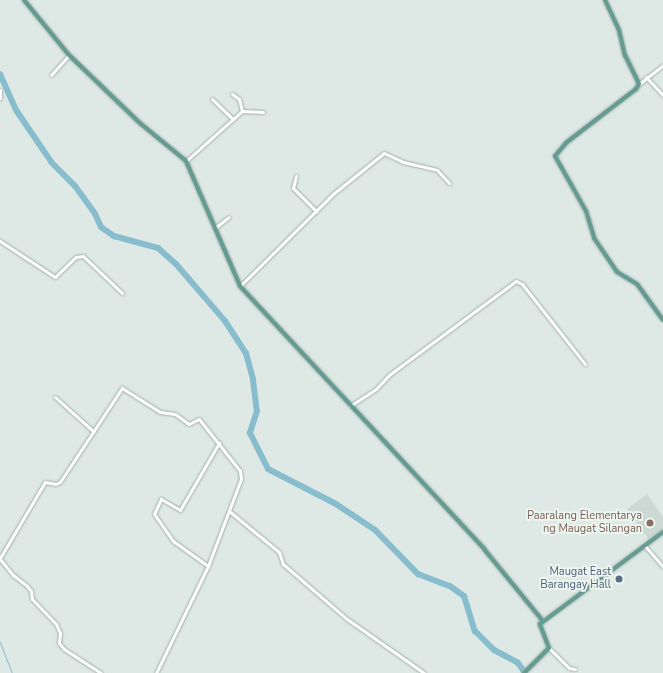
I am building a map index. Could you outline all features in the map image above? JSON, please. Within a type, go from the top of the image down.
[{"type":"main road","points":[[24,0],[69,55],[141,124],[186,162],[216,227],[240,286],[484,549],[543,621]]},
{"type":"main road","points":[[605,0],[619,30],[624,55],[639,84],[636,89],[566,143],[555,156],[586,211],[590,231],[604,253],[619,274],[637,284],[663,320]]},
{"type":"main road","points":[[524,673],[549,648],[539,627],[543,621],[663,532]]},
{"type":"street","points":[[51,75],[69,55]]},
{"type":"street","points":[[639,84],[646,77],[663,66]]},
{"type":"street","points":[[646,77],[663,95]]},
{"type":"street","points":[[0,90],[0,98]]},
{"type":"street","points":[[232,94],[239,99],[242,111]]},
{"type":"street","points":[[212,99],[233,119]]},
{"type":"street","points":[[186,162],[242,111],[263,112]]},
{"type":"street","points":[[240,286],[316,211],[384,153],[403,162],[437,170],[450,183]]},
{"type":"street","points":[[296,176],[293,188],[316,211]]},
{"type":"street","points":[[216,227],[229,217]]},
{"type":"street","points":[[0,241],[55,277],[76,257],[83,256],[122,293]]},
{"type":"street","points":[[350,406],[376,389],[389,375],[516,281],[522,284],[585,364]]},
{"type":"street","points":[[101,673],[64,649],[59,643],[60,633],[56,624],[32,599],[31,591],[12,575],[0,559],[45,482],[56,484],[60,482],[122,388],[160,412],[176,414],[189,424],[199,419],[240,471],[242,479],[208,566],[156,673]]},
{"type":"street","points":[[55,397],[94,432]]},
{"type":"street","points":[[208,566],[173,541],[154,514],[162,499],[180,510],[219,443]]},
{"type":"street","points":[[229,512],[279,552],[283,564],[347,618],[424,673]]},
{"type":"street","points":[[644,546],[663,567]]},
{"type":"street","points":[[549,648],[569,668],[575,669]]},
{"type":"shaded area","name":"Paaralang Elementarya ng Maugat Silangan","points":[[647,494],[663,517],[663,529],[649,540],[627,509]]},
{"type":"waterway","points":[[0,74],[16,110],[52,163],[75,186],[95,214],[101,227],[114,236],[158,248],[176,264],[225,321],[246,353],[253,380],[257,411],[250,433],[268,469],[336,504],[375,530],[418,574],[450,586],[464,596],[475,631],[494,650],[518,663],[525,673]]},
{"type":"waterway","points":[[0,642],[12,673]]},
{"type":"place","name":"Paaralang Elementarya ng Maugat Silangan","points":[[650,523]]},
{"type":"place","name":"Maugat East Barangay Hall","points":[[619,579]]}]
